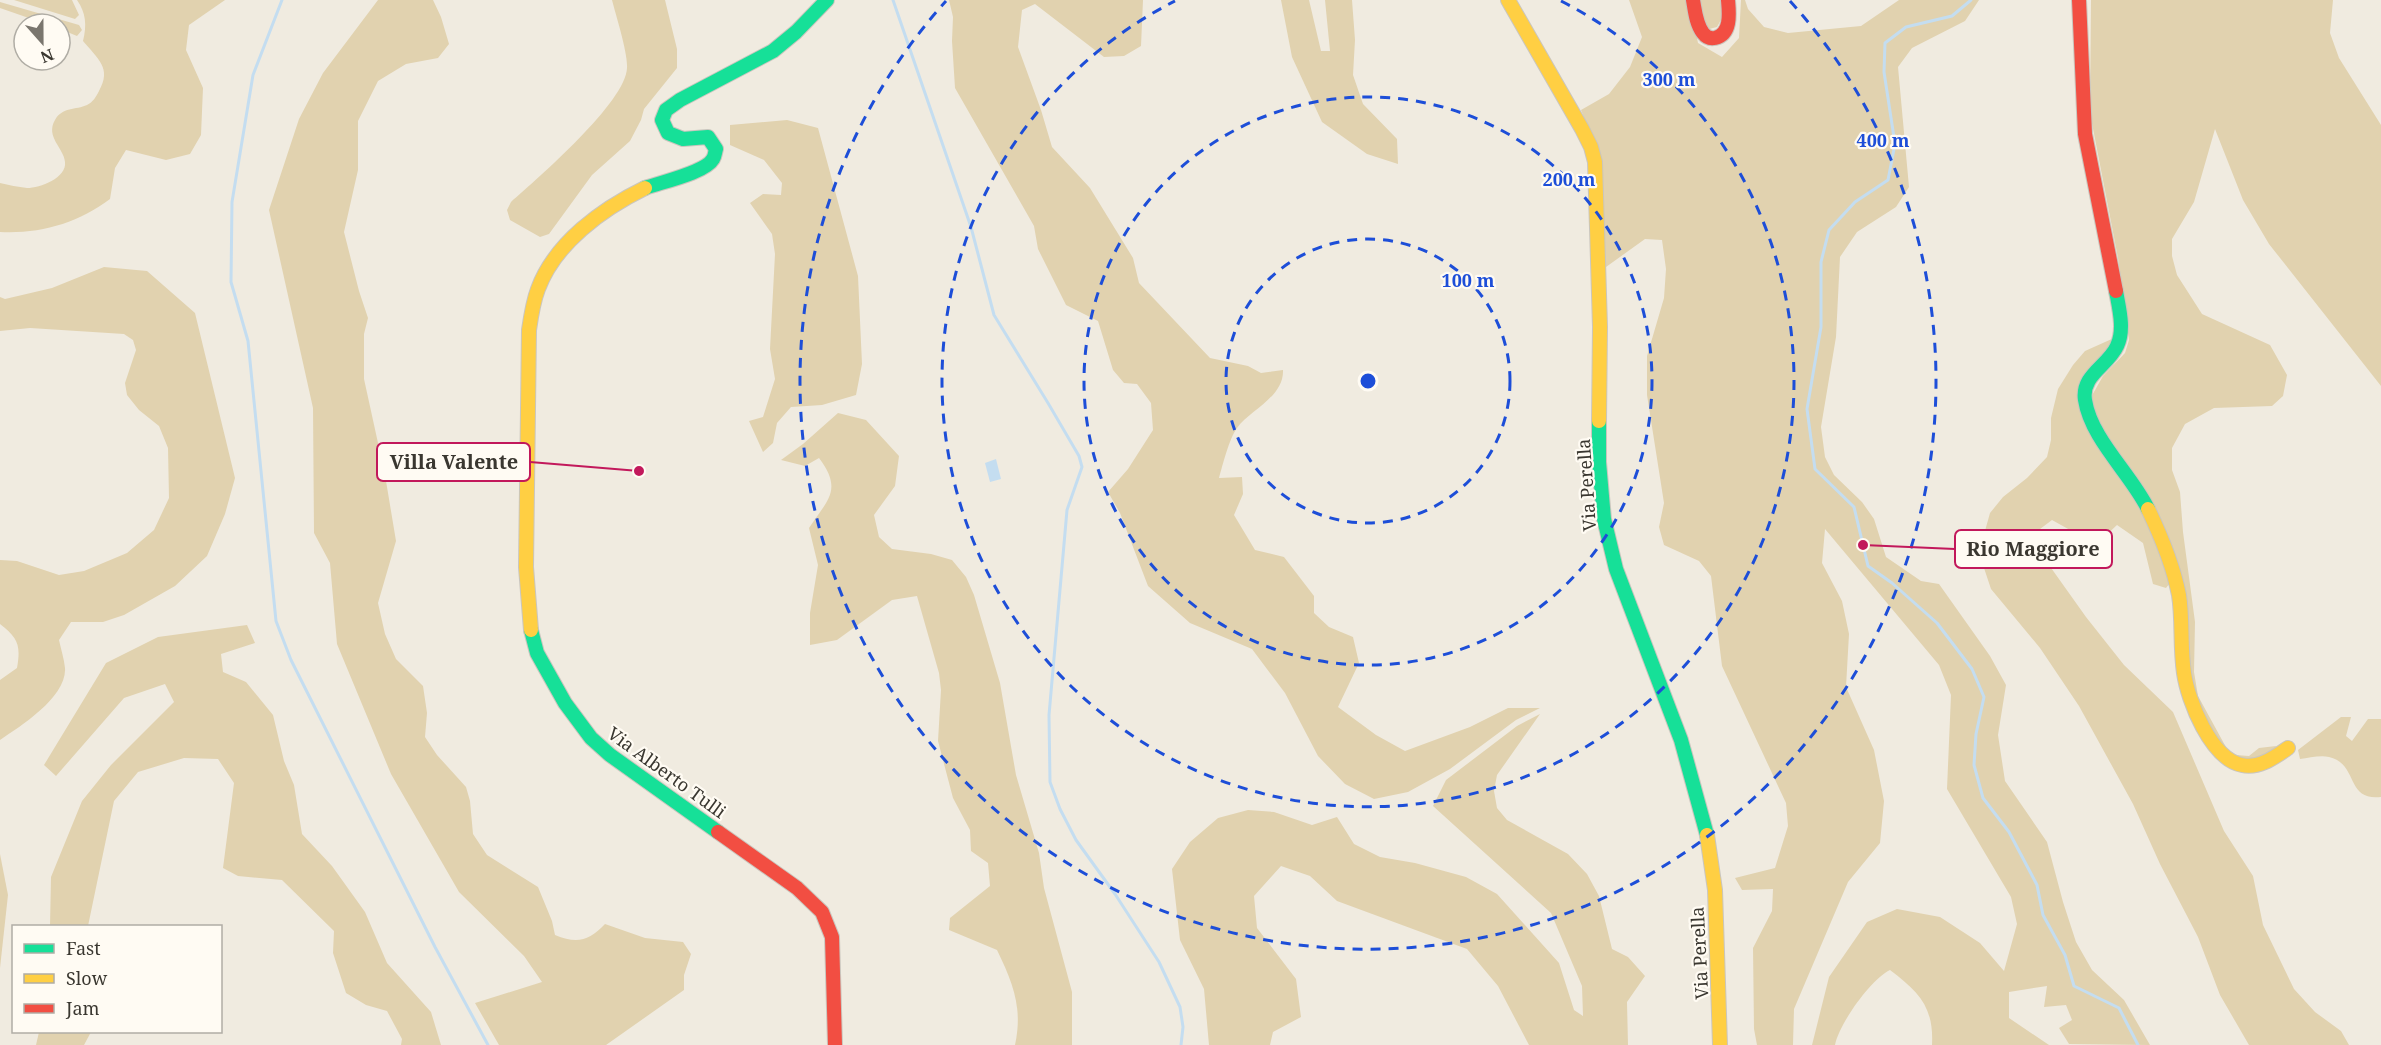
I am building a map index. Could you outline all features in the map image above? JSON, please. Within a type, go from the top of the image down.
[{"type":"street","name":"Via Alberto Tulli","points":[[827,0],[791,38],[773,51],[680,100],[666,110],[662,120],[668,133],[680,138],[708,137],[716,147],[713,160],[692,171],[632,194],[595,217],[560,253],[541,281],[533,304],[529,330],[526,567],[528,615],[537,652],[565,703],[591,738],[610,755],[797,888],[826,918],[832,937],[835,1045]]},
{"type":"street","name":"Via Perella","points":[[1508,0],[1582,129],[1595,162],[1600,327],[1599,462],[1604,519],[1616,568],[1681,740],[1707,833],[1714,890],[1720,1045]]},
{"type":"street","points":[[1693,0],[1700,28],[1706,36],[1713,38],[1721,35],[1728,26],[1728,0]]},
{"type":"street","points":[[2079,0],[2085,136],[2110,257],[2120,325],[2118,346],[2094,373],[2086,386],[2084,394],[2086,406],[2093,425],[2138,490],[2173,572],[2182,625],[2184,677],[2189,694],[2209,738],[2223,757],[2239,765],[2262,762],[2288,748]]},
{"type":"shaded area","points":[[14,0],[72,0],[79,15],[75,19],[72,18],[72,12],[53,12]]},
{"type":"shaded area","points":[[77,0],[225,0],[189,25],[186,50],[203,88],[201,135],[190,154],[166,160],[126,150],[115,168],[110,199],[85,215],[44,229],[0,232],[0,183],[32,188],[52,181],[62,173],[64,157],[52,132],[55,120],[65,111],[83,107],[91,102],[103,83],[102,64],[83,41],[85,19]]},
{"type":"shaded area","points":[[378,0],[433,0],[449,44],[438,58],[406,64],[378,81],[358,121],[358,170],[344,232],[368,318],[364,334],[364,379],[385,475],[396,541],[378,603],[385,634],[396,659],[423,686],[427,713],[425,737],[437,755],[466,787],[470,801],[473,834],[487,855],[538,887],[552,921],[555,935],[576,940],[582,939],[594,934],[605,924],[645,938],[683,942],[691,954],[684,975],[684,990],[606,1045],[499,1045],[475,1003],[542,982],[524,956],[459,892],[391,774],[337,644],[330,563],[314,533],[313,408],[269,210],[299,119],[323,73]]},
{"type":"shaded area","points":[[612,0],[665,0],[677,49],[677,68],[644,109],[630,141],[592,175],[549,234],[540,237],[510,220],[507,210],[511,202],[579,139],[612,100],[623,83],[627,61]]},
{"type":"shaded area","points":[[949,0],[1143,0],[1141,46],[1124,56],[1104,57],[1035,4],[1022,10],[1018,47],[1052,147],[1090,188],[1133,258],[1139,283],[1210,358],[1248,366],[1261,373],[1283,370],[1278,388],[1243,421],[1234,433],[1219,478],[1242,477],[1243,494],[1234,515],[1255,550],[1284,557],[1314,596],[1314,613],[1329,627],[1353,637],[1359,663],[1338,707],[1376,735],[1405,751],[1470,727],[1508,708],[1540,708],[1516,720],[1450,769],[1408,792],[1374,799],[1345,784],[1318,756],[1285,693],[1252,649],[1190,623],[1148,586],[1120,513],[1108,492],[1128,469],[1153,430],[1151,403],[1137,384],[1124,383],[1113,370],[1098,321],[1066,305],[1038,249],[1034,226],[955,88],[953,17]]},
{"type":"shaded area","points":[[1281,0],[1309,0],[1321,51],[1330,51],[1325,0],[1352,0],[1355,40],[1353,75],[1363,104],[1397,139],[1398,164],[1367,154],[1322,122],[1292,57]]},
{"type":"shaded area","points":[[1629,0],[1689,0],[1698,43],[1722,57],[1739,38],[1741,0],[1745,0],[1748,9],[1764,27],[1788,33],[1861,26],[1899,0],[1979,0],[1965,21],[1912,48],[1898,67],[1909,187],[1896,207],[1857,232],[1840,257],[1836,337],[1821,427],[1825,457],[1834,475],[1862,502],[1874,519],[1886,557],[1921,581],[1939,584],[1990,656],[2006,685],[1998,735],[2005,781],[2047,842],[2076,942],[2092,970],[2124,1000],[2150,1045],[2069,1044],[2059,1028],[2072,1020],[2066,1005],[2044,1007],[2047,986],[2009,992],[2009,1018],[2049,1045],[1932,1045],[1930,1020],[1923,1002],[1917,993],[1890,970],[1865,992],[1849,1014],[1835,1045],[1812,1045],[1829,977],[1867,922],[1897,909],[1940,917],[1980,943],[2004,971],[2017,924],[2011,897],[1947,789],[1951,695],[1939,665],[1825,529],[1822,563],[1842,601],[1849,634],[1846,687],[1874,750],[1884,801],[1880,843],[1848,882],[1794,1009],[1793,1045],[1757,1045],[1754,1029],[1753,948],[1772,911],[1773,889],[1742,890],[1735,878],[1775,868],[1788,826],[1786,803],[1722,666],[1711,576],[1699,561],[1664,545],[1659,527],[1664,503],[1647,395],[1647,356],[1664,298],[1666,269],[1662,240],[1645,239],[1606,267],[1602,263],[1595,145],[1581,110],[1609,94],[1630,67],[1642,37]]},
{"type":"shaded area","points":[[1699,0],[1722,0],[1722,18],[1717,27],[1709,29],[1701,19]]},
{"type":"shaded area","points":[[2091,0],[2333,0],[2330,33],[2339,58],[2381,125],[2381,386],[2269,244],[2243,200],[2215,129],[2194,202],[2172,239],[2172,256],[2177,275],[2202,314],[2270,345],[2287,375],[2283,396],[2272,406],[2214,408],[2185,424],[2172,448],[2172,470],[2180,492],[2195,622],[2194,672],[2198,696],[2227,749],[2236,755],[2249,756],[2259,748],[2276,746],[2275,750],[2252,762],[2223,752],[2194,700],[2176,573],[2102,430],[2090,399],[2103,376],[2125,353],[2129,340],[2118,258],[2090,113]]},
{"type":"shaded area","points":[[0,2],[34,12],[12,12],[0,8]]},
{"type":"shaded area","points":[[72,23],[79,25],[82,30],[77,36],[72,34]]},
{"type":"shaded area","points":[[787,120],[818,128],[858,276],[862,364],[856,395],[822,405],[791,407],[777,423],[773,443],[763,452],[749,421],[763,417],[775,379],[770,349],[775,254],[772,234],[750,203],[763,194],[781,195],[782,183],[764,160],[730,145],[730,125]]},
{"type":"shaded area","points":[[104,267],[147,271],[195,313],[235,478],[225,514],[207,556],[175,586],[124,615],[103,622],[71,622],[59,640],[65,668],[64,679],[59,690],[41,710],[0,740],[0,680],[17,668],[19,653],[14,638],[0,624],[0,560],[17,561],[59,575],[84,571],[127,553],[154,530],[169,498],[168,448],[159,426],[139,410],[127,395],[125,383],[136,350],[133,340],[124,334],[30,328],[0,331],[0,297],[5,299],[52,288]]},
{"type":"shaded area","points":[[2114,338],[2079,399],[2134,491],[2156,536],[2170,583],[2166,588],[2153,584],[2143,543],[2117,525],[2101,540],[2079,535],[2052,520],[2040,529],[2040,545],[2049,565],[2124,665],[2173,712],[2224,831],[2253,876],[2263,925],[2294,989],[2315,1012],[2341,1031],[2349,1045],[2249,1045],[2220,995],[2198,937],[2160,864],[2133,804],[2079,706],[2040,648],[1991,589],[1983,565],[1983,538],[1990,513],[2003,497],[2027,478],[2047,457],[2051,440],[2051,418],[2058,389],[2085,351]]},
{"type":"shaded area","points":[[838,413],[866,420],[899,456],[895,486],[874,515],[879,537],[892,549],[931,554],[952,560],[966,577],[974,595],[1000,683],[1016,775],[1039,853],[1044,888],[1072,992],[1072,1045],[1015,1045],[1018,1019],[1015,996],[997,950],[949,930],[950,918],[990,886],[988,863],[971,851],[970,830],[953,798],[938,741],[941,690],[939,673],[917,596],[892,600],[837,640],[810,645],[810,613],[818,565],[809,528],[827,502],[831,487],[830,478],[819,458],[805,466],[781,460]]},
{"type":"shaded area","points":[[247,625],[255,643],[221,654],[223,672],[246,682],[273,715],[284,761],[294,785],[302,834],[332,866],[365,912],[387,963],[431,1012],[441,1045],[401,1045],[402,1039],[387,1011],[366,1005],[346,993],[333,953],[334,931],[282,880],[238,876],[223,868],[234,783],[218,759],[184,758],[138,772],[114,801],[88,925],[50,925],[51,877],[82,801],[111,765],[174,702],[165,684],[124,698],[56,776],[44,765],[106,663],[158,637]]},
{"type":"shaded area","points":[[1540,714],[1497,775],[1494,791],[1497,808],[1507,820],[1568,854],[1587,874],[1599,896],[1612,949],[1628,957],[1645,976],[1627,1002],[1628,1045],[1529,1045],[1498,986],[1467,949],[1337,901],[1310,876],[1281,866],[1254,896],[1257,928],[1296,979],[1301,1017],[1273,1032],[1270,1045],[1209,1045],[1204,989],[1180,940],[1172,869],[1190,842],[1218,818],[1248,810],[1274,812],[1312,825],[1337,817],[1354,844],[1380,857],[1415,863],[1466,877],[1497,894],[1559,963],[1574,1010],[1583,1016],[1582,986],[1551,913],[1433,806],[1446,780],[1517,726]]},
{"type":"shaded area","points":[[2341,717],[2351,717],[2346,736],[2352,741],[2368,719],[2381,719],[2381,797],[2370,797],[2362,793],[2345,767],[2338,761],[2326,756],[2300,759],[2298,750]]},
{"type":"shaded area","points":[[0,854],[8,895],[0,968]]},
{"type":"shaded area","points":[[39,1033],[90,1033],[84,1045],[36,1045]]},
{"type":"water","points":[[996,459],[1001,479],[990,482],[985,463]]},
{"type":"waterway","points":[[282,0],[253,75],[232,202],[231,282],[248,341],[276,621],[291,660],[435,947],[488,1045]]},
{"type":"waterway","points":[[893,0],[971,227],[994,315],[1079,456],[1082,467],[1067,510],[1049,715],[1050,782],[1060,809],[1076,840],[1115,894],[1159,962],[1180,1007],[1183,1027],[1181,1045]]},
{"type":"waterway","points":[[1971,0],[1952,16],[1906,27],[1885,43],[1884,72],[1895,144],[1888,180],[1855,202],[1829,230],[1821,262],[1821,327],[1807,409],[1815,469],[1854,507],[1868,566],[1892,583],[1937,623],[1972,669],[1984,697],[1976,734],[1974,765],[1983,798],[2009,832],[2037,885],[2043,915],[2065,955],[2074,986],[2119,1008],[2138,1045]]},
{"type":"traffic: fast","points":[[645,188],[701,169],[715,155],[716,149],[708,137],[683,139],[668,133],[662,120],[666,110],[680,100],[773,51],[796,32],[827,0]]},
{"type":"traffic: fast","points":[[2116,291],[2121,333],[2113,353],[2087,384],[2085,400],[2095,429],[2148,509]]},
{"type":"traffic: fast","points":[[1599,421],[1599,462],[1604,519],[1616,569],[1681,740],[1707,835]]},
{"type":"traffic: fast","points":[[531,630],[537,653],[565,703],[591,738],[610,755],[718,832]]},
{"type":"traffic: slow","points":[[1508,0],[1582,129],[1595,162],[1600,327],[1599,421]]},
{"type":"traffic: slow","points":[[531,630],[526,567],[531,314],[538,289],[546,272],[568,242],[597,217],[645,188]]},
{"type":"traffic: slow","points":[[2148,509],[2166,551],[2179,595],[2186,685],[2196,713],[2211,741],[2231,760],[2248,766],[2261,764],[2288,748]]},
{"type":"traffic: slow","points":[[1707,835],[1715,890],[1720,1045]]},
{"type":"traffic: jam","points":[[1693,0],[1701,29],[1710,38],[1720,36],[1727,27],[1728,0]]},
{"type":"traffic: jam","points":[[2079,0],[2085,134],[2116,291]]},
{"type":"traffic: jam","points":[[718,832],[797,888],[822,912],[832,937],[835,1045]]},
{"type":"place","name":"Villa Valente","points":[[639,471]]},
{"type":"place","name":"Rio Maggiore","points":[[1863,545]]}]
